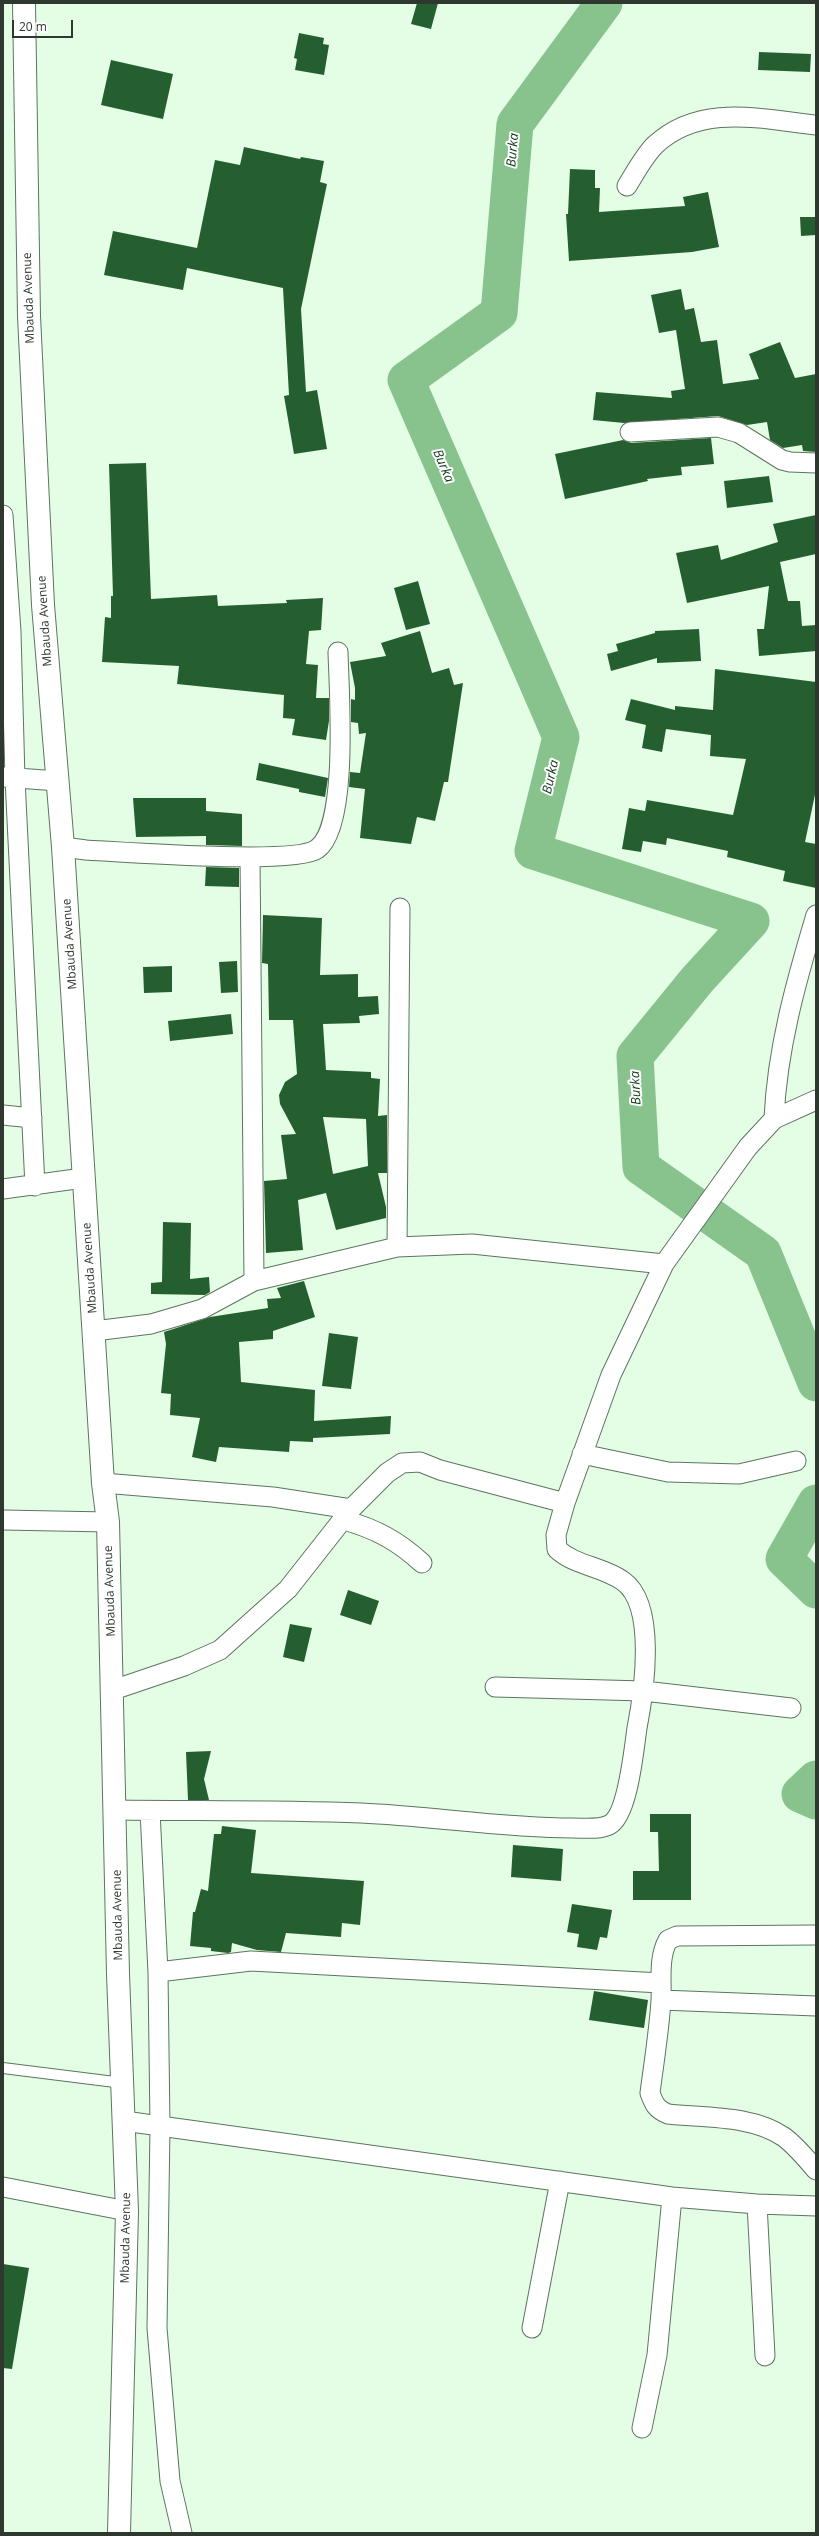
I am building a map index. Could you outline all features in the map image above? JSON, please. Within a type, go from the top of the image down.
[{"type":"street","name":"Mbauda Avenue","points":[[24,3],[29,316],[43,605],[63,847],[103,1483],[108,1522],[116,1810],[118,1974],[127,2211],[119,2533]]},
{"type":"street","points":[[627,186],[653,147],[670,133],[687,124],[707,118],[730,116],[816,124]]},
{"type":"street","points":[[630,432],[718,428],[739,433],[782,460],[790,462],[816,463]]},
{"type":"street","points":[[3,515],[11,632],[9,778],[32,1118],[35,1186]]},
{"type":"street","points":[[63,847],[86,850],[250,857],[307,855],[318,849],[333,824],[341,740],[338,652]]},
{"type":"street","points":[[9,778],[58,781]]},
{"type":"street","points":[[250,857],[254,1281]]},
{"type":"street","points":[[397,1247],[400,908]]},
{"type":"street","points":[[774,1119],[776,1082],[788,1018],[815,920]]},
{"type":"street","points":[[116,1810],[361,1814],[554,1828],[600,1828],[610,1825],[618,1819],[624,1801],[644,1690],[642,1612],[636,1596],[624,1581],[602,1569],[566,1558],[556,1549],[556,1535],[565,1502],[612,1375],[664,1264],[697,1222],[748,1147],[774,1119],[816,1100]]},
{"type":"street","points":[[3,1116],[32,1118]]},
{"type":"street","points":[[3,1189],[35,1186],[83,1178]]},
{"type":"street","points":[[94,1331],[151,1324],[202,1309],[254,1281],[397,1247],[472,1244],[664,1264]]},
{"type":"street","points":[[582,1454],[668,1472],[739,1474],[796,1462]]},
{"type":"street","points":[[113,1690],[184,1666],[220,1650],[288,1590],[348,1514],[387,1473],[402,1463],[420,1462],[440,1470],[565,1502]]},
{"type":"street","points":[[103,1483],[273,1496],[348,1514],[369,1527],[388,1536],[422,1563]]},
{"type":"street","points":[[3,1520],[108,1522]]},
{"type":"street","points":[[495,1687],[644,1690],[791,1708]]},
{"type":"street","points":[[150,1811],[158,1972],[160,2127],[157,2342],[170,2482],[182,2533]]},
{"type":"street","points":[[816,1935],[677,1936],[668,1940],[664,1947],[661,1992],[650,2093],[654,2105],[660,2111],[668,2114],[757,2124],[784,2137],[816,2170]]},
{"type":"street","points":[[158,1972],[252,1961],[661,1992],[816,2006]]},
{"type":"street","points":[[124,2121],[672,2197],[757,2204],[816,2206]]},
{"type":"street","points":[[532,2328],[560,2181]]},
{"type":"street","points":[[3,2187],[127,2211]]},
{"type":"street","points":[[642,2428],[657,2355],[672,2197]]},
{"type":"street","points":[[757,2204],[766,2356]]},
{"type":"lane","points":[[3,2068],[123,2083]]},
{"type":"building","points":[[417,3],[438,3],[431,29],[411,24]]},
{"type":"building","points":[[299,33],[324,38],[323,44],[329,45],[324,75],[295,70],[297,59],[294,58]]},
{"type":"building","points":[[759,52],[811,54],[810,72],[758,70]]},
{"type":"building","points":[[111,60],[173,74],[163,119],[101,105]]},
{"type":"building","points":[[244,147],[300,159],[301,157],[324,161],[320,182],[327,184],[301,309],[306,392],[317,390],[327,449],[294,454],[284,396],[289,395],[283,288],[187,268],[183,290],[104,275],[113,231],[197,248],[215,160],[240,165]]},
{"type":"building","points":[[570,169],[595,170],[595,188],[600,188],[599,212],[685,206],[683,197],[708,192],[719,247],[692,252],[569,261],[566,214],[568,214]]},
{"type":"building","points":[[800,217],[816,217],[816,235],[801,236]]},
{"type":"building","points":[[681,289],[685,310],[694,308],[701,342],[717,340],[723,384],[759,379],[749,354],[780,342],[795,378],[816,374],[816,452],[803,451],[802,445],[783,448],[770,440],[767,422],[747,425],[718,416],[624,423],[593,420],[596,392],[672,398],[671,391],[685,389],[676,330],[659,333],[651,295]]},
{"type":"building","points":[[711,438],[714,464],[681,467],[682,475],[647,479],[648,481],[565,499],[555,454],[623,440],[631,443]]},
{"type":"building","points":[[146,463],[151,599],[217,595],[218,606],[287,603],[286,600],[323,598],[321,630],[309,631],[306,664],[318,665],[316,698],[329,698],[329,721],[326,740],[292,735],[295,719],[283,718],[284,695],[177,684],[179,666],[102,662],[105,617],[111,618],[111,596],[113,596],[109,464]]},
{"type":"building","points":[[769,476],[773,502],[727,508],[724,481]]},
{"type":"building","points":[[816,515],[816,554],[780,562],[788,601],[800,601],[802,626],[816,625],[816,651],[759,656],[757,629],[764,629],[769,586],[687,603],[676,553],[718,545],[721,560],[778,542],[773,524]]},
{"type":"building","points":[[418,581],[430,624],[406,630],[394,588]]},
{"type":"building","points":[[699,629],[701,661],[657,663],[657,658],[611,671],[607,654],[618,651],[616,644],[655,633],[655,631]]},
{"type":"building","points":[[420,631],[432,673],[449,668],[454,685],[463,683],[448,782],[444,782],[435,821],[417,817],[411,844],[360,838],[365,789],[349,787],[350,772],[360,773],[366,733],[359,734],[358,723],[351,722],[351,699],[355,700],[355,688],[350,662],[386,656],[381,643]]},
{"type":"building","points":[[715,669],[816,682],[816,790],[805,842],[816,844],[816,888],[783,881],[785,871],[727,857],[728,851],[667,838],[666,845],[643,841],[641,852],[622,849],[629,808],[645,811],[647,800],[733,815],[746,759],[710,756],[711,735],[666,729],[662,752],[642,748],[646,725],[625,720],[631,699],[675,710],[675,706],[713,710]]},
{"type":"building","points":[[259,763],[328,778],[325,797],[299,792],[299,789],[256,780]]},
{"type":"building","points":[[133,798],[206,798],[206,811],[242,814],[242,846],[206,845],[206,836],[136,837]]},
{"type":"building","points":[[206,867],[239,868],[239,887],[205,886]]},
{"type":"building","points":[[263,915],[322,918],[320,975],[358,974],[358,997],[378,996],[379,1014],[359,1016],[360,1023],[323,1024],[326,1070],[371,1072],[371,1078],[380,1079],[378,1116],[387,1115],[387,1173],[378,1173],[386,1207],[386,1218],[336,1230],[326,1193],[298,1200],[303,1250],[266,1253],[264,1181],[287,1179],[281,1135],[296,1134],[280,1104],[279,1095],[285,1082],[297,1074],[293,1020],[269,1020],[268,964],[262,963]],"holes":[[[323,1117],[366,1119],[368,1166],[333,1174]]]},
{"type":"building","points":[[237,961],[238,992],[221,993],[219,962]]},
{"type":"building","points":[[172,966],[172,992],[144,993],[143,967]]},
{"type":"building","points":[[231,1014],[233,1034],[170,1041],[168,1021]]},
{"type":"building","points":[[163,1222],[191,1223],[190,1279],[209,1277],[210,1292],[205,1295],[151,1294],[151,1283],[162,1282]]},
{"type":"building","points":[[304,1281],[315,1317],[273,1331],[273,1339],[239,1342],[241,1382],[315,1390],[314,1421],[391,1416],[390,1434],[313,1438],[313,1442],[290,1441],[289,1452],[219,1447],[216,1462],[192,1457],[200,1418],[170,1415],[171,1394],[161,1393],[166,1344],[164,1332],[210,1317],[268,1308],[267,1299],[281,1298],[277,1288]]},
{"type":"building","points":[[329,1333],[358,1337],[351,1389],[322,1386]]},
{"type":"building","points":[[348,1590],[379,1601],[371,1625],[340,1615]]},
{"type":"building","points":[[290,1624],[312,1628],[304,1662],[283,1657]]},
{"type":"building","points":[[211,1751],[204,1779],[209,1800],[188,1800],[186,1752]]},
{"type":"building","points":[[650,1814],[691,1814],[691,1900],[633,1900],[633,1871],[659,1871],[658,1832],[650,1832]]},
{"type":"building","points":[[222,1826],[256,1830],[251,1873],[364,1881],[360,1925],[342,1923],[341,1937],[286,1933],[281,1952],[257,1950],[232,1943],[231,1952],[228,1953],[211,1951],[211,1948],[190,1946],[193,1912],[195,1912],[201,1889],[208,1891],[214,1834],[221,1834]]},
{"type":"building","points":[[513,1845],[563,1849],[561,1881],[511,1877]]},
{"type":"building","points":[[572,1904],[612,1910],[607,1938],[600,1937],[597,1950],[577,1947],[579,1934],[567,1932]]},
{"type":"building","points":[[594,1991],[648,2000],[644,2028],[589,2020]]},
{"type":"building","points":[[3,2264],[29,2268],[12,2369],[3,2368]]},
{"type":"waterway","name":"Burka","points":[[604,3],[515,124],[499,313],[406,380],[561,737],[533,851],[751,921],[697,980],[635,1056],[641,1167],[763,1253],[816,1383]]},
{"type":"waterway","name":"Burka","points":[[816,1503],[784,1559],[816,1590]]},
{"type":"waterway","name":"Burka","points":[[816,1779],[800,1794],[816,1801]]}]
